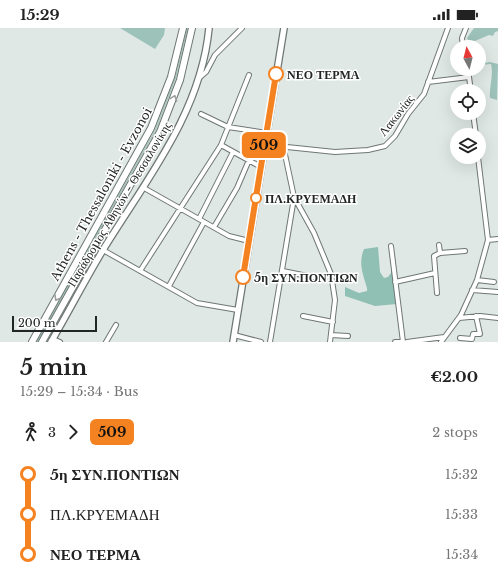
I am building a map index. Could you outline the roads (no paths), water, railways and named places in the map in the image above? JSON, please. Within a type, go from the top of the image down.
[{"type":"highway","name":"Athens - Thessaloniki - Evzonoi","points":[[32,342],[151,128],[171,77],[183,28]]},
{"type":"highway","name":"Athens - Thessaloniki - Evzonoi","points":[[42,342],[160,132],[180,80],[192,28]]},
{"type":"main road","name":"Παράδρομος Αθηνών - Θεσσαλονίκης","points":[[52,340],[103,250],[144,188],[176,135],[188,108],[198,78],[209,28]]},
{"type":"main road","points":[[233,342],[284,28]]},
{"type":"street","points":[[198,78],[206,72],[215,55],[242,28]]},
{"type":"street","name":"Λακωνίας","points":[[265,140],[283,146],[335,152],[357,151],[382,147],[395,136],[408,114],[420,102],[448,28]]},
{"type":"street","points":[[462,40],[466,28]]},
{"type":"street","points":[[140,271],[221,145],[249,75]]},
{"type":"street","points":[[428,82],[469,77],[470,84]]},
{"type":"street","points":[[201,114],[228,127],[267,133]]},
{"type":"street","points":[[221,145],[261,167]]},
{"type":"street","points":[[283,146],[294,197],[314,233],[331,274],[335,294],[330,342]]},
{"type":"street","points":[[200,219],[233,152]]},
{"type":"street","points":[[214,227],[237,188],[249,160]]},
{"type":"street","points":[[442,342],[444,337],[459,318],[477,280],[488,240],[479,164]]},
{"type":"street","points":[[144,188],[229,236],[249,241]]},
{"type":"street","points":[[270,342],[283,271],[294,197]]},
{"type":"street","points":[[169,286],[204,222]]},
{"type":"street","points":[[488,240],[498,239]]},
{"type":"street","points":[[439,244],[440,253]]},
{"type":"street","points":[[391,246],[404,342]]},
{"type":"street","points":[[103,250],[197,303],[238,310]]},
{"type":"street","points":[[437,293],[434,256],[440,253],[465,251]]},
{"type":"street","points":[[283,271],[317,278]]},
{"type":"street","points":[[396,282],[435,273]]},
{"type":"street","points":[[477,280],[494,282]]},
{"type":"street","points":[[472,290],[498,292]]},
{"type":"street","points":[[303,316],[333,322]]},
{"type":"street","points":[[459,318],[476,316],[498,318]]},
{"type":"street","points":[[460,338],[472,339],[473,334],[480,334],[476,316]]},
{"type":"street","points":[[106,342],[116,325]]},
{"type":"street","points":[[234,335],[261,342]]},
{"type":"street","points":[[331,335],[348,336]]},
{"type":"street","points":[[395,342],[444,337]]},
{"type":"street","points":[[52,340],[60,342]]},
{"type":"place","name":"ΝΕΟ ΤΕΡΜΑ","points":[[276,74]]},
{"type":"place","name":"ΠΛ.ΚΡΥΕΜΑΔΗ","points":[[256,198]]},
{"type":"place","name":"5η ΣΥΝ.ΠΟΝΤΙΩΝ","points":[[243,277]]}]
